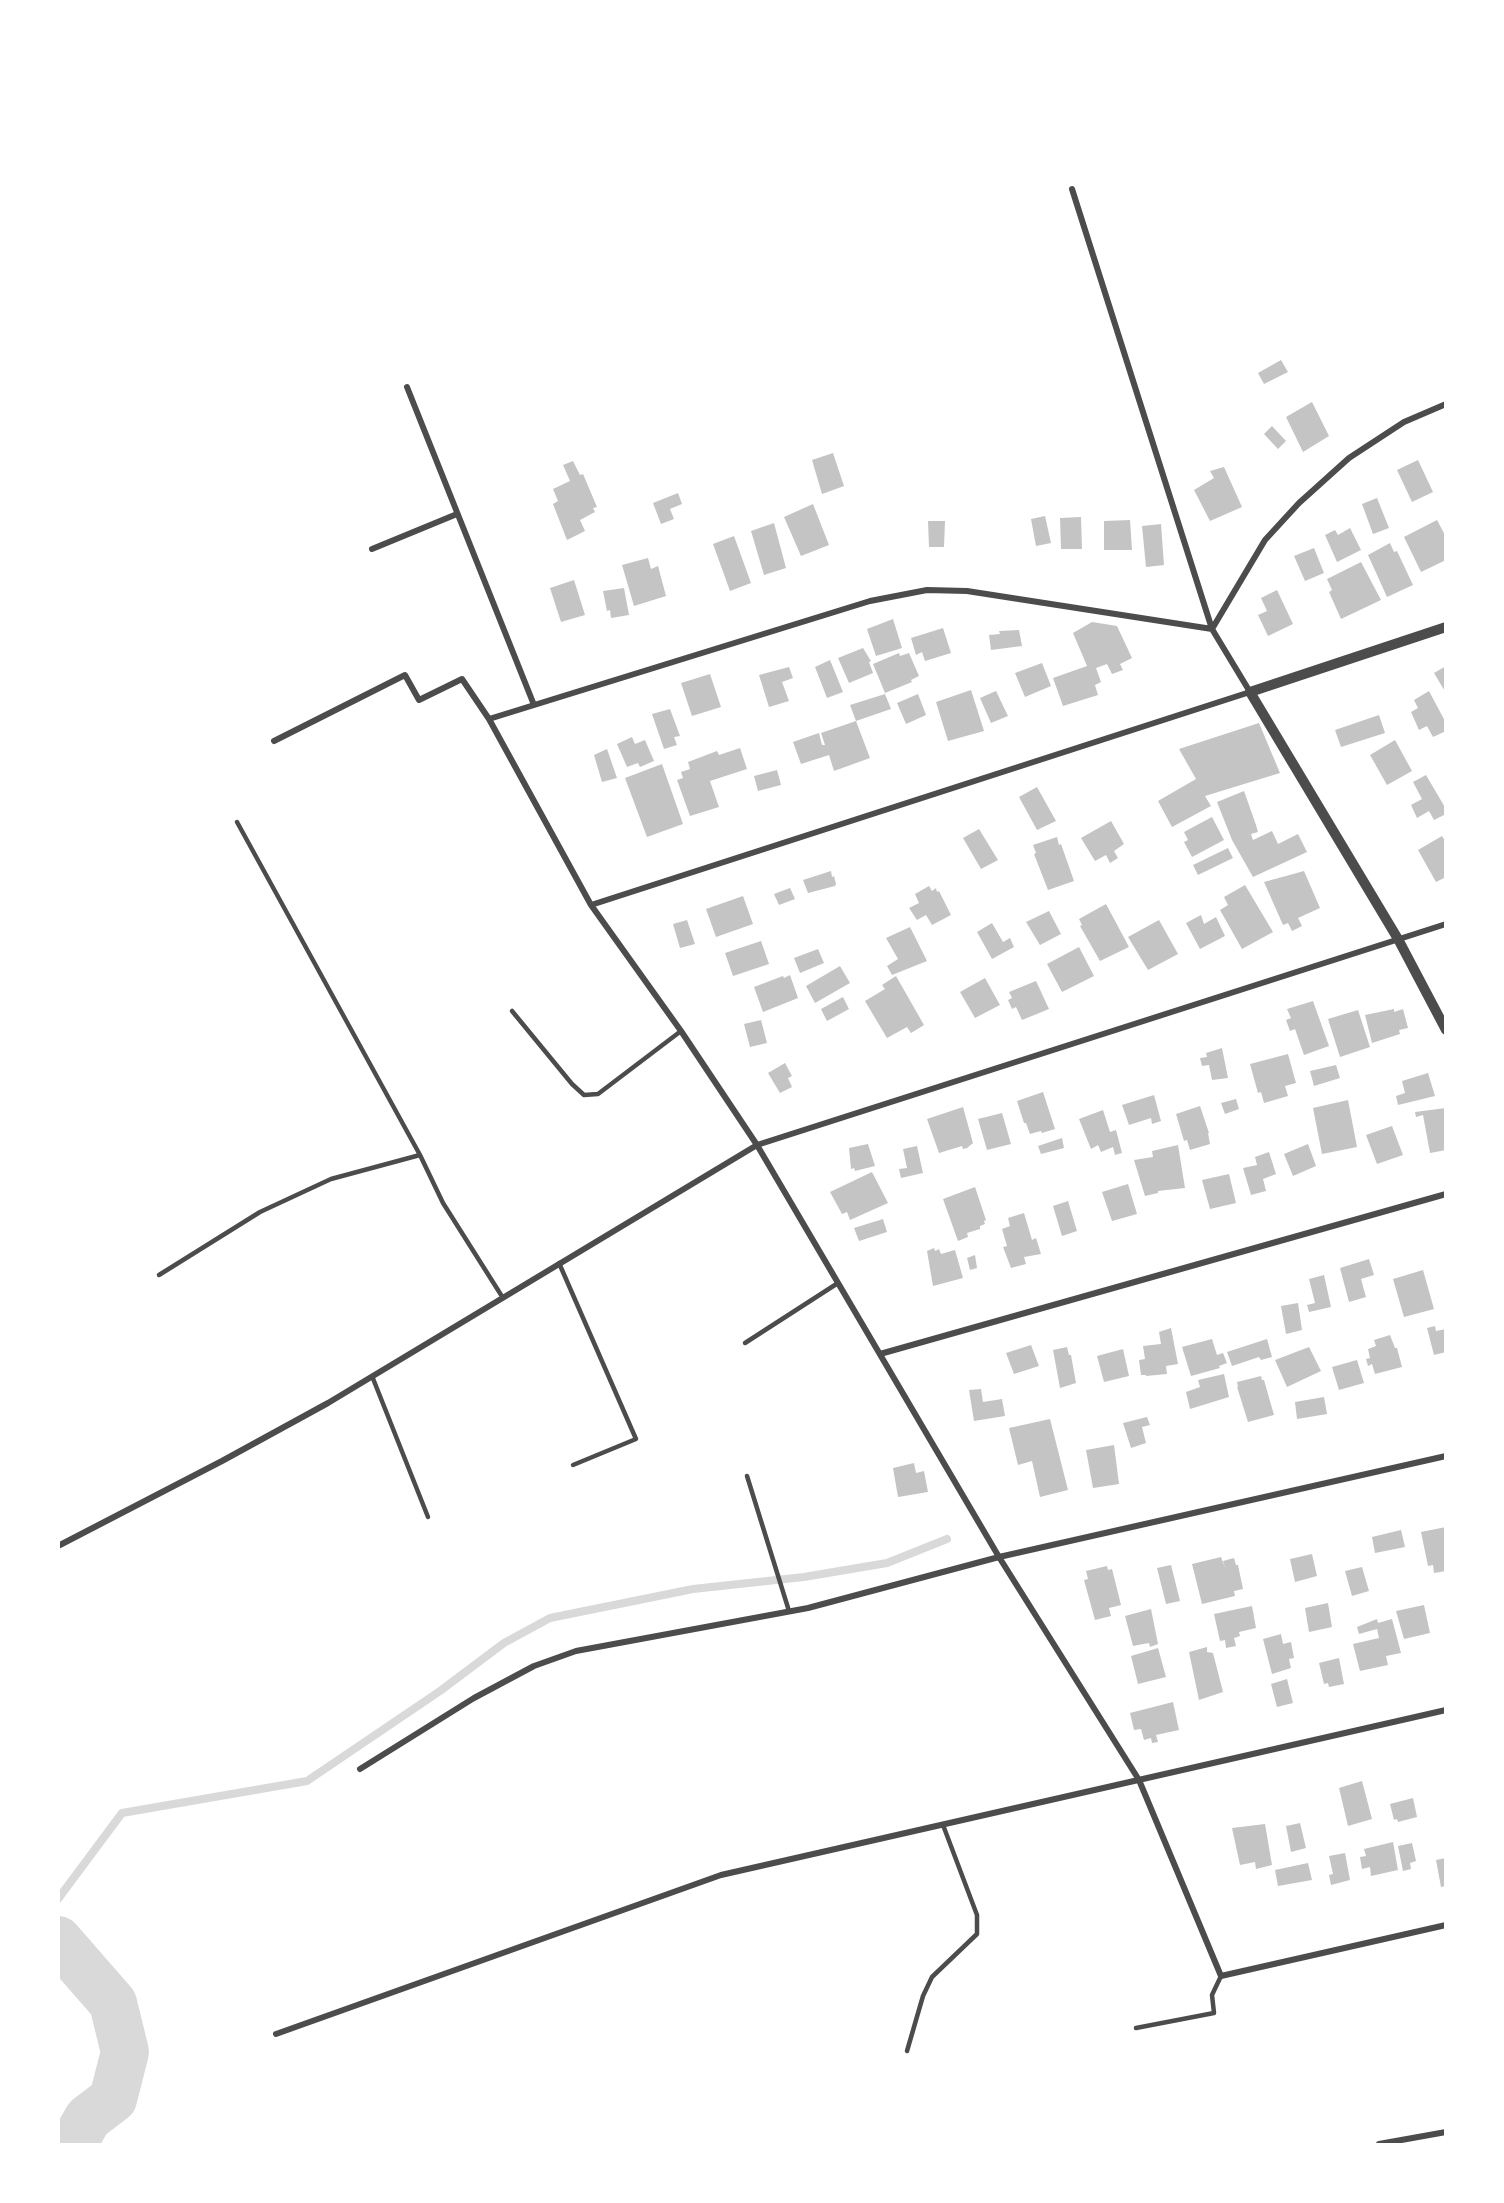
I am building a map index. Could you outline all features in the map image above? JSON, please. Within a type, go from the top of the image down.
[{"type":"street","points":[[1072,189],[1212,629],[1398,939],[1446,1030]]},
{"type":"street","points":[[407,387],[534,705]]},
{"type":"street","points":[[1212,629],[1265,540],[1299,503],[1349,458],[1404,422],[1446,404]]},
{"type":"street","points":[[372,549],[457,514]]},
{"type":"street","points":[[489,719],[870,601],[927,590],[966,591],[1212,629]]},
{"type":"street","points":[[591,905],[1446,627]]},
{"type":"street","points":[[274,741],[405,675],[419,700],[462,679],[489,719],[591,905],[681,1031],[757,1145],[999,1557],[1139,1780],[1221,1976],[1446,1924]]},
{"type":"street","points":[[58,1546],[328,1403],[757,1145],[1446,924]]},
{"type":"street","points":[[880,1354],[1446,1194]]},
{"type":"street","points":[[360,1769],[474,1698],[534,1666],[576,1652],[789,1611],[999,1557],[1446,1456]]},
{"type":"street","points":[[276,2034],[722,1875],[1446,1710]]},
{"type":"street","points":[[1379,2145],[1446,2132]]},
{"type":"lane","points":[[237,822],[420,1155],[443,1203],[503,1298]]},
{"type":"lane","points":[[512,1011],[572,1084],[584,1095],[598,1094],[681,1031]]},
{"type":"lane","points":[[159,1275],[260,1212],[332,1179],[420,1155]]},
{"type":"lane","points":[[559,1263],[636,1439],[573,1466]]},
{"type":"lane","points":[[745,1343],[838,1283]]},
{"type":"lane","points":[[372,1376],[428,1517]]},
{"type":"lane","points":[[747,1476],[789,1611]]},
{"type":"lane","points":[[907,2051],[923,1996],[932,1977],[976,1934],[977,1916],[943,1825]]},
{"type":"lane","points":[[1136,2028],[1214,2013],[1212,1995],[1221,1976]]},
{"type":"building","points":[[1281,360],[1288,372],[1264,384],[1258,373]]},
{"type":"building","points":[[1312,402],[1329,436],[1303,452],[1286,417]]},
{"type":"building","points":[[1272,426],[1286,441],[1278,449],[1264,434]]},
{"type":"building","points":[[833,453],[844,486],[822,494],[812,460]]},
{"type":"building","points":[[1418,460],[1433,492],[1412,502],[1397,470]]},
{"type":"building","points":[[573,461],[580,475],[583,474],[597,507],[593,508],[595,512],[580,520],[585,531],[567,540],[553,504],[558,501],[553,489],[570,481],[563,465]]},
{"type":"building","points":[[1224,467],[1242,507],[1210,521],[1194,490],[1214,478],[1210,471]]},
{"type":"building","points":[[678,493],[682,504],[670,509],[674,519],[661,524],[653,503]]},
{"type":"building","points":[[1377,498],[1389,528],[1373,534],[1362,504]]},
{"type":"building","points":[[813,504],[829,545],[801,556],[784,517]]},
{"type":"building","points":[[1045,516],[1051,543],[1036,546],[1031,519]]},
{"type":"building","points":[[1081,517],[1082,549],[1061,549],[1060,518]]},
{"type":"building","points":[[1130,520],[1132,550],[1104,550],[1104,521]]},
{"type":"building","points":[[1437,520],[1446,537],[1446,560],[1421,572],[1404,537]]},
{"type":"building","points":[[928,521],[945,521],[944,547],[929,547]]},
{"type":"building","points":[[774,523],[786,568],[764,575],[751,531]]},
{"type":"building","points":[[1161,524],[1164,565],[1146,567],[1142,526]]},
{"type":"building","points":[[1350,528],[1361,550],[1337,562],[1325,535],[1335,530],[1338,535]]},
{"type":"building","points":[[734,536],[751,583],[730,591],[713,544]]},
{"type":"building","points":[[1390,543],[1394,552],[1397,551],[1413,585],[1387,597],[1368,555]]},
{"type":"building","points":[[1314,548],[1324,573],[1305,581],[1294,556]]},
{"type":"building","points":[[648,558],[651,569],[658,566],[666,596],[634,606],[622,565]]},
{"type":"building","points":[[1361,562],[1381,600],[1341,619],[1329,592],[1332,590],[1327,579]]},
{"type":"building","points":[[574,580],[585,615],[561,622],[550,588]]},
{"type":"building","points":[[624,588],[629,615],[611,618],[610,610],[607,611],[603,591]]},
{"type":"building","points":[[1277,590],[1293,624],[1268,636],[1258,615],[1267,611],[1261,598]]},
{"type":"building","points":[[893,619],[902,648],[876,656],[867,629]]},
{"type":"building","points":[[1092,622],[1117,626],[1132,658],[1120,664],[1123,670],[1112,674],[1107,664],[1096,668],[1101,682],[1095,685],[1098,695],[1063,706],[1053,678],[1087,666],[1073,633]]},
{"type":"building","points":[[943,628],[951,653],[925,661],[922,652],[916,655],[911,638]]},
{"type":"building","points":[[1019,630],[1022,646],[991,650],[989,635],[1000,634],[999,631]]},
{"type":"building","points":[[863,648],[871,661],[869,662],[873,673],[849,683],[838,658]]},
{"type":"building","points":[[899,653],[900,656],[909,653],[919,676],[911,680],[912,682],[885,693],[873,664]]},
{"type":"building","points":[[830,660],[843,692],[827,698],[815,667]]},
{"type":"building","points":[[1042,663],[1051,686],[1025,697],[1015,673]]},
{"type":"building","points":[[1446,666],[1446,693],[1434,673]]},
{"type":"building","points":[[789,667],[793,678],[782,682],[789,701],[769,707],[759,675]]},
{"type":"building","points":[[710,674],[721,707],[692,716],[681,683]]},
{"type":"building","points":[[971,690],[984,731],[948,741],[936,702]]},
{"type":"building","points":[[996,691],[1008,716],[991,723],[980,698]]},
{"type":"building","points":[[1429,691],[1446,723],[1446,731],[1433,737],[1427,726],[1419,730],[1411,712],[1418,708],[1414,700]]},
{"type":"building","points":[[885,694],[891,709],[856,721],[850,705]]},
{"type":"building","points":[[918,694],[926,715],[906,724],[897,703]]},
{"type":"building","points":[[670,709],[680,736],[674,737],[677,745],[664,749],[652,714]]},
{"type":"building","points":[[1379,715],[1385,733],[1341,747],[1335,730]]},
{"type":"building","points":[[856,721],[870,758],[834,771],[829,755],[801,764],[793,742],[819,733],[822,745],[825,745],[821,733]]},
{"type":"building","points":[[1259,723],[1280,773],[1205,796],[1211,806],[1172,827],[1158,801],[1196,779],[1179,749]]},
{"type":"building","points":[[632,737],[635,744],[645,740],[654,761],[640,767],[638,763],[627,767],[617,744]]},
{"type":"building","points":[[1395,740],[1412,771],[1387,785],[1370,755]]},
{"type":"building","points":[[740,748],[747,769],[710,781],[719,807],[690,816],[677,780],[683,778],[681,772],[690,769],[688,762],[717,751],[719,755]]},
{"type":"building","points":[[607,749],[617,778],[602,782],[594,755]]},
{"type":"building","points":[[662,764],[683,824],[647,837],[625,778]]},
{"type":"building","points":[[777,770],[781,785],[758,791],[754,776]]},
{"type":"building","points":[[1426,775],[1446,809],[1446,814],[1434,820],[1429,811],[1417,818],[1411,805],[1422,799],[1413,782]]},
{"type":"building","points":[[1037,787],[1056,821],[1037,830],[1019,797]]},
{"type":"building","points":[[1244,791],[1258,832],[1251,834],[1253,840],[1272,831],[1278,844],[1298,834],[1307,852],[1253,877],[1232,840],[1217,802]]},
{"type":"building","points":[[1212,817],[1224,840],[1192,857],[1184,842],[1188,840],[1184,832]]},
{"type":"building","points":[[1111,821],[1124,844],[1114,851],[1118,858],[1110,863],[1106,855],[1095,861],[1081,838]]},
{"type":"building","points":[[979,829],[998,860],[981,869],[963,838]]},
{"type":"building","points":[[1442,836],[1446,842],[1446,877],[1436,882],[1418,850]]},
{"type":"building","points":[[1057,837],[1074,881],[1048,890],[1034,854],[1036,853],[1033,845]]},
{"type":"building","points":[[1228,848],[1233,858],[1198,875],[1193,865]]},
{"type":"building","points":[[831,871],[835,886],[808,893],[803,880]]},
{"type":"building","points":[[1304,871],[1320,908],[1298,918],[1302,926],[1292,931],[1288,923],[1283,925],[1264,882]]},
{"type":"building","points":[[1245,885],[1273,932],[1242,949],[1220,910],[1228,905],[1224,897]]},
{"type":"building","points":[[929,886],[932,891],[936,888],[937,892],[939,891],[951,915],[932,925],[926,915],[917,920],[909,908],[919,903],[915,894]]},
{"type":"building","points":[[790,888],[795,899],[779,905],[774,894]]},
{"type":"building","points":[[743,896],[753,924],[716,937],[706,909]]},
{"type":"building","points":[[1106,904],[1129,947],[1100,961],[1080,926],[1082,925],[1079,919]]},
{"type":"building","points":[[1049,911],[1061,934],[1040,945],[1026,922]]},
{"type":"building","points":[[1201,915],[1204,924],[1216,917],[1225,936],[1200,949],[1186,923]]},
{"type":"building","points":[[687,920],[695,944],[680,948],[673,924]]},
{"type":"building","points":[[1159,920],[1178,954],[1148,970],[1128,937]]},
{"type":"building","points":[[992,923],[1003,942],[1010,938],[1014,947],[992,959],[977,932]]},
{"type":"building","points":[[910,927],[927,961],[892,975],[887,966],[898,959],[886,938]]},
{"type":"building","points":[[761,941],[769,964],[733,976],[725,953]]},
{"type":"building","points":[[1079,947],[1094,976],[1062,992],[1047,964]]},
{"type":"building","points":[[818,949],[824,963],[800,973],[794,958]]},
{"type":"building","points":[[840,966],[850,983],[815,1003],[806,986]]},
{"type":"building","points":[[790,975],[798,998],[763,1012],[754,987]]},
{"type":"building","points":[[896,976],[924,1025],[911,1033],[907,1027],[887,1038],[865,1001],[885,989],[882,985]]},
{"type":"building","points":[[985,978],[1000,1005],[975,1018],[960,992]]},
{"type":"building","points":[[1036,981],[1049,1009],[1022,1020],[1016,1007],[1012,1009],[1008,1000],[1012,998],[1009,992]]},
{"type":"building","points":[[843,997],[849,1009],[827,1021],[821,1009]]},
{"type":"building","points":[[1313,1001],[1329,1046],[1304,1055],[1295,1029],[1290,1031],[1286,1020],[1291,1018],[1287,1009]]},
{"type":"building","points":[[1394,1009],[1394,1012],[1403,1009],[1408,1028],[1399,1030],[1400,1034],[1372,1043],[1365,1015]]},
{"type":"building","points":[[1358,1010],[1370,1047],[1340,1057],[1328,1019]]},
{"type":"building","points":[[761,1020],[767,1043],[750,1047],[744,1024]]},
{"type":"building","points":[[1222,1048],[1228,1078],[1212,1080],[1209,1065],[1202,1066],[1200,1058],[1207,1057],[1206,1053]]},
{"type":"building","points":[[1288,1054],[1296,1083],[1285,1086],[1288,1096],[1264,1103],[1261,1092],[1258,1093],[1250,1064]]},
{"type":"building","points":[[785,1063],[792,1076],[788,1078],[792,1087],[780,1093],[768,1073]]},
{"type":"building","points":[[1336,1065],[1340,1078],[1314,1086],[1310,1071]]},
{"type":"building","points":[[1428,1073],[1435,1096],[1398,1105],[1396,1096],[1405,1093],[1402,1081]]},
{"type":"building","points":[[1043,1092],[1055,1129],[1030,1134],[1017,1101]]},
{"type":"building","points":[[1154,1095],[1161,1121],[1152,1124],[1151,1118],[1129,1125],[1122,1105]]},
{"type":"building","points":[[1236,1099],[1239,1109],[1225,1114],[1221,1103]]},
{"type":"building","points":[[1348,1100],[1357,1147],[1322,1154],[1313,1108]]},
{"type":"building","points":[[1200,1106],[1209,1133],[1210,1144],[1190,1150],[1187,1140],[1184,1141],[1176,1114]]},
{"type":"building","points":[[963,1107],[973,1143],[967,1148],[963,1149],[962,1146],[939,1153],[927,1119]]},
{"type":"building","points":[[1446,1108],[1446,1150],[1430,1153],[1423,1115],[1416,1117],[1415,1112]]},
{"type":"building","points":[[1103,1110],[1110,1132],[1116,1130],[1122,1153],[1115,1155],[1113,1147],[1101,1152],[1098,1145],[1091,1149],[1079,1119]]},
{"type":"building","points":[[1002,1113],[1011,1144],[987,1150],[978,1119]]},
{"type":"building","points":[[1392,1126],[1403,1155],[1377,1164],[1366,1135]]},
{"type":"building","points":[[1062,1138],[1064,1148],[1041,1154],[1038,1146]]},
{"type":"building","points":[[868,1144],[875,1166],[855,1171],[854,1168],[851,1169],[849,1148]]},
{"type":"building","points":[[1308,1144],[1316,1166],[1293,1176],[1284,1154]]},
{"type":"building","points":[[1178,1145],[1185,1188],[1158,1191],[1158,1193],[1145,1196],[1134,1160],[1153,1157],[1152,1151]]},
{"type":"building","points":[[917,1146],[923,1173],[901,1178],[899,1169],[907,1168],[903,1149]]},
{"type":"building","points":[[1269,1152],[1276,1174],[1263,1179],[1266,1191],[1251,1195],[1243,1168],[1257,1165],[1255,1157]]},
{"type":"building","points":[[872,1172],[888,1203],[850,1220],[847,1212],[842,1214],[830,1192]]},
{"type":"building","points":[[1229,1174],[1236,1203],[1210,1209],[1202,1180]]},
{"type":"building","points":[[1128,1184],[1137,1214],[1112,1221],[1102,1192]]},
{"type":"building","points":[[975,1187],[986,1220],[985,1224],[980,1226],[980,1229],[967,1233],[968,1237],[958,1241],[943,1199]]},
{"type":"building","points":[[1068,1201],[1077,1231],[1062,1236],[1053,1206]]},
{"type":"building","points":[[1024,1213],[1032,1240],[1036,1238],[1041,1254],[1024,1257],[1026,1264],[1011,1268],[1003,1247],[1007,1246],[1002,1229],[1010,1226],[1008,1218]]},
{"type":"building","points":[[883,1219],[887,1232],[859,1241],[854,1228]]},
{"type":"building","points":[[934,1248],[935,1251],[939,1249],[941,1254],[955,1250],[963,1278],[933,1286],[927,1251]]},
{"type":"building","points":[[975,1255],[977,1268],[970,1270],[967,1258]]},
{"type":"building","points":[[1369,1259],[1374,1275],[1361,1279],[1366,1297],[1349,1302],[1340,1268]]},
{"type":"building","points":[[1423,1270],[1434,1309],[1404,1317],[1393,1279]]},
{"type":"building","points":[[1324,1275],[1331,1307],[1309,1312],[1307,1305],[1315,1303],[1309,1279]]},
{"type":"building","points":[[1298,1303],[1302,1330],[1286,1334],[1281,1306]]},
{"type":"building","points":[[1435,1326],[1436,1331],[1446,1329],[1446,1352],[1434,1355],[1427,1328]]},
{"type":"building","points":[[1171,1328],[1178,1364],[1166,1366],[1167,1374],[1141,1375],[1139,1360],[1145,1359],[1143,1346],[1161,1344],[1159,1332]]},
{"type":"building","points":[[1390,1335],[1397,1348],[1402,1367],[1375,1374],[1372,1364],[1368,1366],[1366,1359],[1370,1358],[1368,1349],[1376,1346],[1374,1340]]},
{"type":"building","points":[[1212,1339],[1217,1355],[1223,1353],[1227,1363],[1219,1366],[1220,1368],[1191,1376],[1182,1347]]},
{"type":"building","points":[[1267,1339],[1272,1357],[1261,1360],[1259,1357],[1232,1366],[1227,1352]]},
{"type":"building","points":[[1031,1345],[1039,1366],[1014,1374],[1006,1353]]},
{"type":"building","points":[[1067,1347],[1071,1355],[1076,1383],[1060,1388],[1053,1350]]},
{"type":"building","points":[[1309,1347],[1321,1371],[1287,1387],[1275,1360]]},
{"type":"building","points":[[1123,1349],[1129,1376],[1104,1382],[1097,1356]]},
{"type":"building","points":[[1357,1360],[1364,1383],[1339,1390],[1332,1367]]},
{"type":"building","points":[[1224,1374],[1229,1397],[1190,1409],[1186,1392],[1200,1387],[1198,1380]]},
{"type":"building","points":[[1261,1376],[1274,1415],[1248,1422],[1237,1382]]},
{"type":"building","points":[[981,1389],[983,1402],[1002,1399],[1005,1416],[974,1421],[969,1390]]},
{"type":"building","points":[[1324,1397],[1327,1414],[1297,1419],[1295,1402]]},
{"type":"building","points":[[1147,1417],[1150,1425],[1142,1427],[1146,1443],[1131,1448],[1123,1423]]},
{"type":"building","points":[[1050,1419],[1068,1490],[1040,1497],[1032,1461],[1018,1465],[1009,1428]]},
{"type":"building","points":[[1114,1445],[1119,1484],[1093,1488],[1086,1450]]},
{"type":"building","points":[[914,1463],[916,1473],[924,1471],[928,1492],[898,1497],[893,1468]]},
{"type":"building","points":[[1446,1527],[1446,1571],[1434,1573],[1433,1565],[1428,1566],[1421,1532]]},
{"type":"building","points":[[1401,1530],[1405,1547],[1375,1553],[1372,1537]]},
{"type":"building","points":[[1312,1554],[1317,1576],[1295,1582],[1290,1559]]},
{"type":"building","points":[[1221,1557],[1225,1568],[1223,1561],[1234,1558],[1238,1565],[1243,1589],[1234,1591],[1235,1596],[1202,1604],[1192,1564]]},
{"type":"building","points":[[1171,1565],[1180,1601],[1166,1604],[1157,1568]]},
{"type":"building","points":[[1107,1566],[1108,1570],[1112,1569],[1121,1605],[1109,1608],[1111,1616],[1095,1620],[1084,1580],[1088,1579],[1086,1571]]},
{"type":"building","points":[[1362,1567],[1369,1591],[1352,1596],[1345,1571]]},
{"type":"building","points":[[1328,1603],[1332,1627],[1309,1632],[1305,1608]]},
{"type":"building","points":[[1424,1605],[1430,1633],[1404,1639],[1396,1611]]},
{"type":"building","points":[[1252,1606],[1256,1628],[1239,1632],[1240,1636],[1234,1638],[1236,1646],[1226,1648],[1225,1640],[1220,1641],[1214,1614]]},
{"type":"building","points":[[1151,1609],[1158,1644],[1150,1647],[1149,1643],[1133,1646],[1125,1616]]},
{"type":"building","points":[[1377,1619],[1378,1623],[1392,1619],[1401,1653],[1386,1656],[1388,1665],[1360,1671],[1353,1644],[1379,1638],[1377,1629],[1359,1634],[1357,1627]]},
{"type":"building","points":[[1281,1634],[1283,1644],[1291,1642],[1294,1658],[1289,1659],[1291,1668],[1272,1674],[1263,1639]]},
{"type":"building","points":[[1207,1647],[1207,1652],[1213,1653],[1223,1692],[1199,1700],[1189,1652]]},
{"type":"building","points":[[1158,1648],[1166,1677],[1138,1684],[1131,1656]]},
{"type":"building","points":[[1339,1658],[1344,1684],[1329,1687],[1328,1683],[1324,1684],[1319,1663]]},
{"type":"building","points":[[1287,1679],[1293,1703],[1277,1707],[1271,1684]]},
{"type":"building","points":[[1173,1702],[1179,1730],[1156,1735],[1158,1742],[1152,1743],[1151,1738],[1144,1740],[1141,1729],[1134,1730],[1130,1713]]},
{"type":"building","points":[[1362,1781],[1372,1819],[1348,1826],[1339,1788]]},
{"type":"building","points":[[1413,1798],[1417,1817],[1398,1822],[1397,1819],[1394,1820],[1390,1804]]},
{"type":"building","points":[[1300,1823],[1306,1848],[1291,1852],[1286,1826]]},
{"type":"building","points":[[1265,1824],[1272,1865],[1256,1869],[1255,1862],[1240,1865],[1232,1828]]},
{"type":"building","points":[[1393,1842],[1398,1870],[1371,1876],[1370,1867],[1362,1869],[1360,1857],[1366,1856],[1364,1849]]},
{"type":"building","points":[[1412,1843],[1416,1861],[1410,1863],[1411,1869],[1403,1871],[1398,1846]]},
{"type":"building","points":[[1345,1853],[1350,1880],[1331,1885],[1329,1875],[1333,1874],[1329,1856]]},
{"type":"building","points":[[1446,1858],[1446,1886],[1441,1887],[1436,1860]]},
{"type":"building","points":[[1308,1863],[1312,1880],[1278,1886],[1275,1870]]},
{"type":"waterway","points":[[58,1899],[122,1813],[307,1781],[440,1691],[504,1643],[550,1618],[693,1589],[804,1577],[887,1563],[947,1539]]},
{"type":"waterway","points":[[58,1940],[113,2003],[125,2052],[113,2099],[88,2118],[73,2144]]}]
